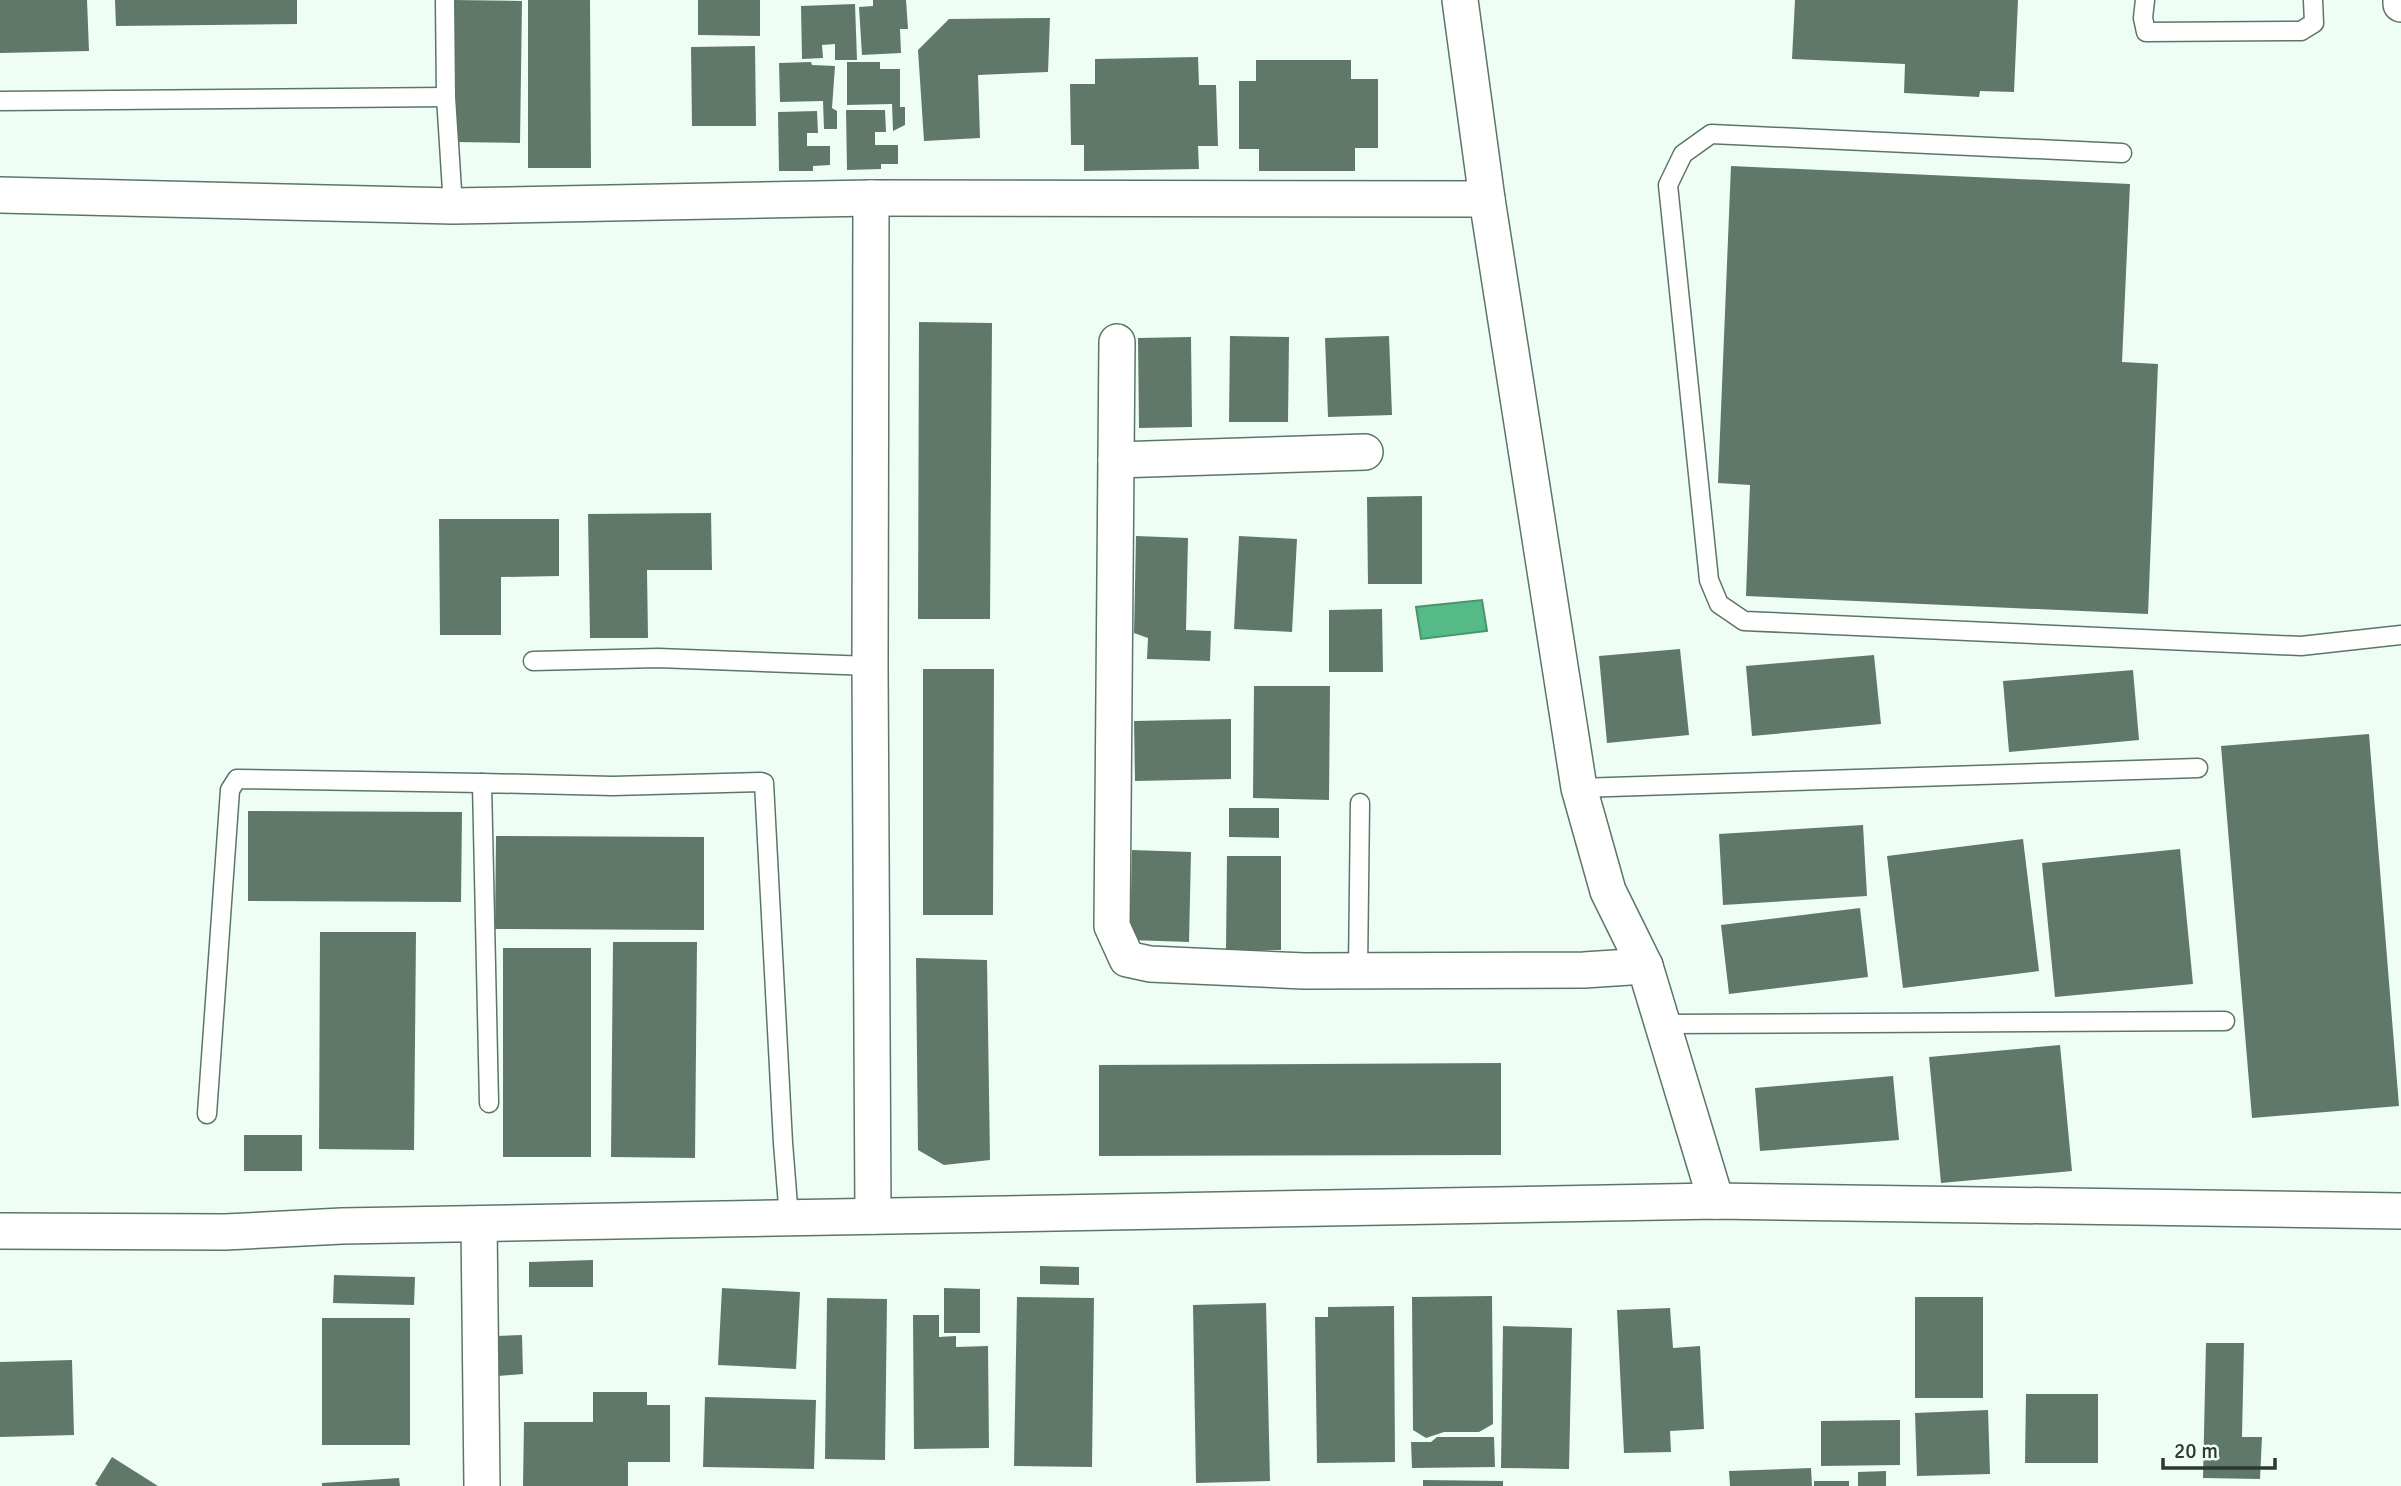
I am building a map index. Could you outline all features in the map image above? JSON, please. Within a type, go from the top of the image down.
[{"type":"street","points":[[1460,0],[1487,199],[1579,788],[1608,891],[1645,967],[1716,1201]]},
{"type":"street","points":[[0,195],[453,206],[871,198],[1487,199]]},
{"type":"street","points":[[871,198],[873,1216]]},
{"type":"street","points":[[1117,342],[1112,926],[1127,959],[1150,964],[1304,971],[1584,970],[1645,967]]},
{"type":"street","points":[[1116,460],[1364,452]]},
{"type":"street","points":[[0,1231],[225,1232],[342,1226],[1716,1201],[2401,1211]]},
{"type":"street","points":[[479,1224],[482,1486]]},
{"type":"lane","points":[[444,0],[446,97],[453,206]]},
{"type":"lane","points":[[2145,0],[2143,18],[2146,32],[2170,33],[2301,31],[2314,23],[2313,0]]},
{"type":"lane","points":[[0,101],[446,97]]},
{"type":"lane","points":[[2122,153],[1711,134],[1683,154],[1668,185],[1709,580],[1719,604],[1744,621],[2301,646],[2401,635]]},
{"type":"lane","points":[[533,661],[658,658],[870,666]]},
{"type":"lane","points":[[1579,788],[2198,768]]},
{"type":"lane","points":[[207,1114],[229,803],[232,783],[237,779],[613,786],[761,782],[764,783],[782,1143],[789,1218]]},
{"type":"lane","points":[[482,783],[489,1104]]},
{"type":"lane","points":[[1358,970],[1360,803]]},
{"type":"lane","points":[[1663,1024],[2225,1021]]},
{"type":"shaded area","points":[[1482,600],[1487,631],[1421,639],[1416,607]]},
{"type":"building","points":[[0,0],[87,0],[89,51],[0,53]]},
{"type":"building","points":[[115,0],[297,0],[297,24],[116,26]]},
{"type":"building","points":[[454,0],[522,1],[520,143],[453,142]]},
{"type":"building","points":[[528,0],[590,0],[591,168],[528,168]]},
{"type":"building","points":[[698,0],[760,0],[760,36],[698,35]]},
{"type":"building","points":[[873,0],[906,0],[908,29],[900,29],[901,53],[862,55],[859,7],[873,6]]},
{"type":"building","points":[[1795,0],[2018,0],[2014,92],[1980,91],[1979,97],[1904,93],[1905,64],[1792,59]]},
{"type":"building","points":[[855,4],[857,60],[835,60],[835,44],[822,45],[823,58],[802,59],[801,6]]},
{"type":"building","points":[[1050,18],[1048,72],[978,75],[980,138],[924,141],[918,50],[949,19]]},
{"type":"building","points":[[755,46],[756,126],[692,126],[691,47]]},
{"type":"building","points":[[1198,57],[1199,85],[1216,85],[1218,146],[1198,146],[1199,169],[1084,171],[1084,145],[1071,145],[1070,84],[1095,84],[1095,59]]},
{"type":"building","points":[[1256,60],[1351,60],[1351,79],[1378,79],[1378,148],[1355,148],[1355,171],[1259,171],[1259,149],[1239,149],[1239,81],[1256,81]]},
{"type":"building","points":[[811,62],[812,65],[835,66],[832,108],[837,111],[837,129],[824,129],[823,101],[780,102],[779,63]]},
{"type":"building","points":[[847,62],[880,62],[880,69],[900,69],[900,107],[905,107],[905,125],[893,131],[892,104],[847,105]]},
{"type":"building","points":[[846,110],[885,110],[886,132],[875,132],[875,145],[898,145],[898,164],[881,164],[881,169],[847,170]]},
{"type":"building","points":[[817,111],[818,133],[807,133],[807,146],[830,146],[830,165],[813,166],[813,171],[779,171],[778,112]]},
{"type":"building","points":[[1731,166],[2130,184],[2122,362],[2158,364],[2148,614],[1746,596],[1750,485],[1718,483]]},
{"type":"building","points":[[919,322],[992,323],[990,619],[918,619]]},
{"type":"building","points":[[1230,336],[1289,337],[1288,422],[1229,422]]},
{"type":"building","points":[[1389,336],[1392,415],[1328,417],[1325,338]]},
{"type":"building","points":[[1191,337],[1192,427],[1139,428],[1138,338]]},
{"type":"building","points":[[1422,496],[1422,584],[1368,584],[1367,497]]},
{"type":"building","points":[[711,513],[712,570],[647,570],[648,638],[590,638],[588,514]]},
{"type":"building","points":[[439,519],[559,519],[559,576],[501,577],[501,635],[440,635]]},
{"type":"building","points":[[1136,536],[1188,538],[1186,630],[1211,631],[1210,661],[1147,659],[1148,638],[1134,633]]},
{"type":"building","points":[[1239,536],[1297,539],[1292,632],[1234,629]]},
{"type":"building","points":[[1382,609],[1383,672],[1329,672],[1329,610]]},
{"type":"building","points":[[1680,649],[1689,735],[1607,743],[1599,656]]},
{"type":"building","points":[[1874,655],[1881,724],[1752,736],[1746,666]]},
{"type":"building","points":[[923,669],[994,669],[993,915],[923,915]]},
{"type":"building","points":[[2133,670],[2139,740],[2009,752],[2003,681]]},
{"type":"building","points":[[1254,686],[1330,686],[1329,800],[1253,798]]},
{"type":"building","points":[[1231,719],[1231,779],[1135,781],[1134,721]]},
{"type":"building","points":[[2369,734],[2399,1106],[2252,1118],[2221,746]]},
{"type":"building","points":[[1229,808],[1279,808],[1279,838],[1229,837]]},
{"type":"building","points":[[248,811],[462,812],[461,902],[248,901]]},
{"type":"building","points":[[1863,825],[1867,896],[1723,905],[1719,834]]},
{"type":"building","points":[[496,836],[704,837],[704,930],[495,929]]},
{"type":"building","points":[[2023,839],[2039,971],[1903,988],[1887,856]]},
{"type":"building","points":[[2180,849],[2193,984],[2055,997],[2042,863]]},
{"type":"building","points":[[1132,850],[1191,852],[1189,942],[1130,940]]},
{"type":"building","points":[[1227,856],[1281,856],[1281,950],[1226,950]]},
{"type":"building","points":[[1860,908],[1868,977],[1729,994],[1721,925]]},
{"type":"building","points":[[320,932],[416,932],[414,1150],[319,1149]]},
{"type":"building","points":[[613,942],[697,942],[695,1158],[611,1157]]},
{"type":"building","points":[[503,948],[591,948],[591,1157],[503,1157]]},
{"type":"building","points":[[916,958],[987,960],[990,1160],[944,1165],[918,1150]]},
{"type":"building","points":[[2060,1045],[2072,1171],[1941,1183],[1929,1057]]},
{"type":"building","points":[[1501,1063],[1501,1155],[1099,1156],[1099,1065]]},
{"type":"building","points":[[1893,1076],[1899,1140],[1760,1151],[1755,1088]]},
{"type":"building","points":[[244,1135],[302,1135],[302,1171],[244,1171]]},
{"type":"building","points":[[593,1260],[593,1287],[529,1287],[529,1262]]},
{"type":"building","points":[[1040,1266],[1079,1267],[1079,1285],[1040,1284]]},
{"type":"building","points":[[334,1275],[415,1277],[414,1305],[333,1303]]},
{"type":"building","points":[[722,1288],[800,1292],[796,1369],[718,1365]]},
{"type":"building","points":[[944,1288],[980,1289],[980,1333],[944,1333]]},
{"type":"building","points":[[1492,1296],[1493,1424],[1479,1432],[1444,1432],[1426,1438],[1413,1430],[1412,1297]]},
{"type":"building","points":[[1017,1297],[1094,1298],[1092,1467],[1014,1466]]},
{"type":"building","points":[[1915,1297],[1983,1297],[1983,1398],[1915,1398]]},
{"type":"building","points":[[827,1298],[887,1299],[885,1460],[825,1459]]},
{"type":"building","points":[[1266,1303],[1270,1481],[1196,1483],[1193,1305]]},
{"type":"building","points":[[1394,1306],[1395,1462],[1317,1463],[1315,1317],[1328,1317],[1328,1307]]},
{"type":"building","points":[[1670,1308],[1673,1348],[1700,1346],[1704,1429],[1670,1431],[1671,1452],[1624,1453],[1617,1310]]},
{"type":"building","points":[[913,1315],[939,1315],[939,1337],[956,1336],[956,1347],[988,1346],[989,1448],[914,1449]]},
{"type":"building","points":[[322,1318],[410,1318],[410,1445],[322,1445]]},
{"type":"building","points":[[1503,1326],[1572,1328],[1569,1469],[1501,1468]]},
{"type":"building","points":[[522,1335],[523,1374],[498,1376],[497,1336]]},
{"type":"building","points":[[2206,1343],[2244,1343],[2242,1437],[2262,1437],[2260,1479],[2203,1478]]},
{"type":"building","points":[[72,1360],[74,1435],[0,1437],[0,1362]]},
{"type":"building","points":[[593,1392],[647,1392],[647,1405],[670,1405],[670,1462],[628,1462],[628,1486],[523,1486],[524,1422],[593,1422]]},
{"type":"building","points":[[2026,1394],[2098,1394],[2098,1463],[2025,1463]]},
{"type":"building","points":[[705,1397],[816,1400],[814,1469],[703,1467]]},
{"type":"building","points":[[1988,1410],[1990,1474],[1917,1476],[1915,1413]]},
{"type":"building","points":[[1900,1420],[1900,1465],[1821,1466],[1821,1421]]},
{"type":"building","points":[[1437,1437],[1494,1437],[1495,1467],[1412,1468],[1411,1442],[1431,1442]]},
{"type":"building","points":[[112,1457],[158,1486],[98,1486],[95,1484]]},
{"type":"building","points":[[1811,1468],[1812,1486],[1730,1486],[1729,1471]]},
{"type":"building","points":[[1886,1471],[1886,1486],[1858,1486],[1858,1472]]},
{"type":"building","points":[[399,1478],[400,1486],[322,1486],[322,1483]]},
{"type":"building","points":[[1423,1480],[1503,1481],[1503,1486],[1423,1486]]},
{"type":"building","points":[[1814,1481],[1849,1481],[1849,1486],[1814,1486]]}]
